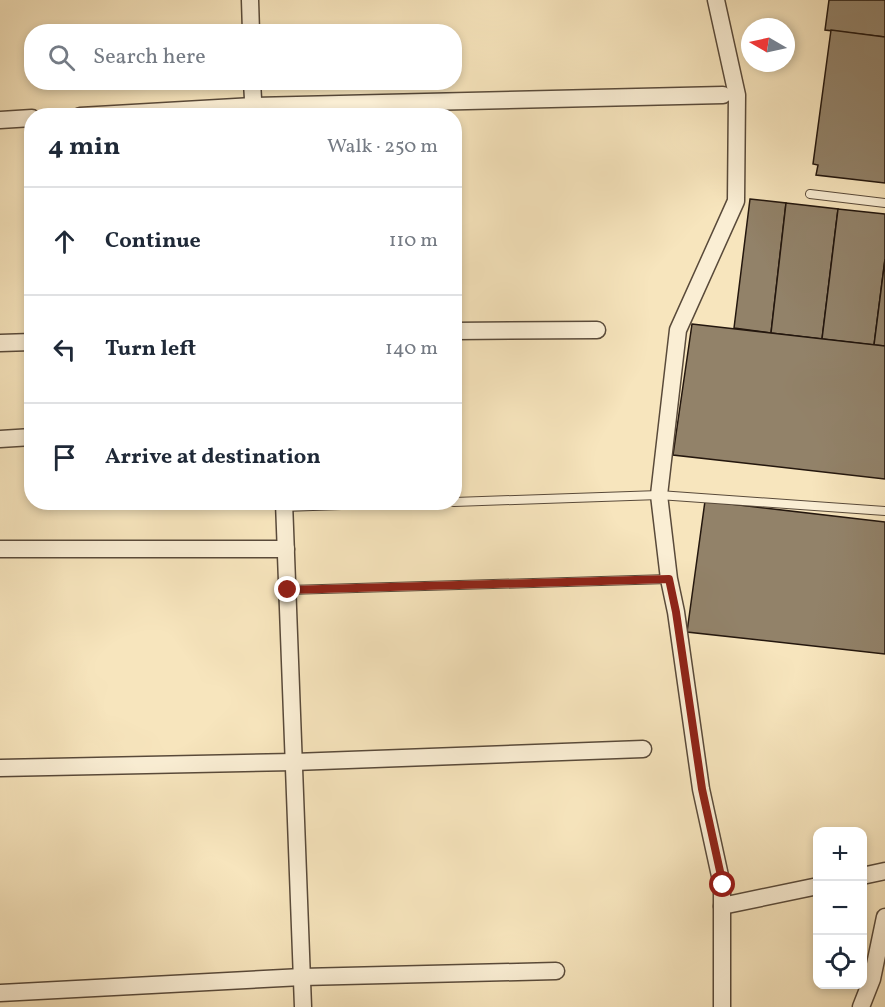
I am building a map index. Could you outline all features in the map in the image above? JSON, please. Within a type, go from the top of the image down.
[{"type":"street","points":[[249,0],[250,24]]},
{"type":"street","points":[[717,0],[737,95],[736,201],[678,330],[659,495],[669,579],[702,789],[723,885],[722,1007]]},
{"type":"street","points":[[253,90],[254,108]]},
{"type":"street","points":[[342,108],[723,95]]},
{"type":"street","points":[[0,120],[24,118]]},
{"type":"street","points":[[462,331],[597,330]]},
{"type":"street","points":[[0,343],[24,342]]},
{"type":"street","points":[[0,439],[24,438]]},
{"type":"street","points":[[284,510],[303,1007]]},
{"type":"street","points":[[0,549],[286,549]]},
{"type":"street","points":[[0,768],[294,762],[643,749]]},
{"type":"street","points":[[867,875],[885,871]]},
{"type":"street","points":[[722,906],[813,886]]},
{"type":"street","points":[[861,1007],[872,980],[885,917]]},
{"type":"street","points":[[0,993],[302,977],[556,971]]},
{"type":"lane","points":[[810,194],[885,202]]},
{"type":"lane","points":[[462,502],[659,495],[885,511]]},
{"type":"lane","points":[[288,590],[669,579]]},
{"type":"building","points":[[829,0],[885,0],[885,37],[825,30]]},
{"type":"building","points":[[831,30],[885,37],[885,183],[816,175],[818,165],[813,164]]},
{"type":"building","points":[[750,199],[786,203],[771,333],[734,328]]},
{"type":"building","points":[[786,203],[838,209],[822,339],[771,333]]},
{"type":"building","points":[[838,209],[885,214],[885,259],[874,345],[822,339]]},
{"type":"building","points":[[885,259],[885,346],[874,345]]},
{"type":"building","points":[[692,324],[885,346],[885,479],[673,455]]},
{"type":"building","points":[[705,501],[885,522],[885,654],[687,632]]},
{"type":"route","points":[[288,590],[669,579],[702,789],[723,885]]}]
